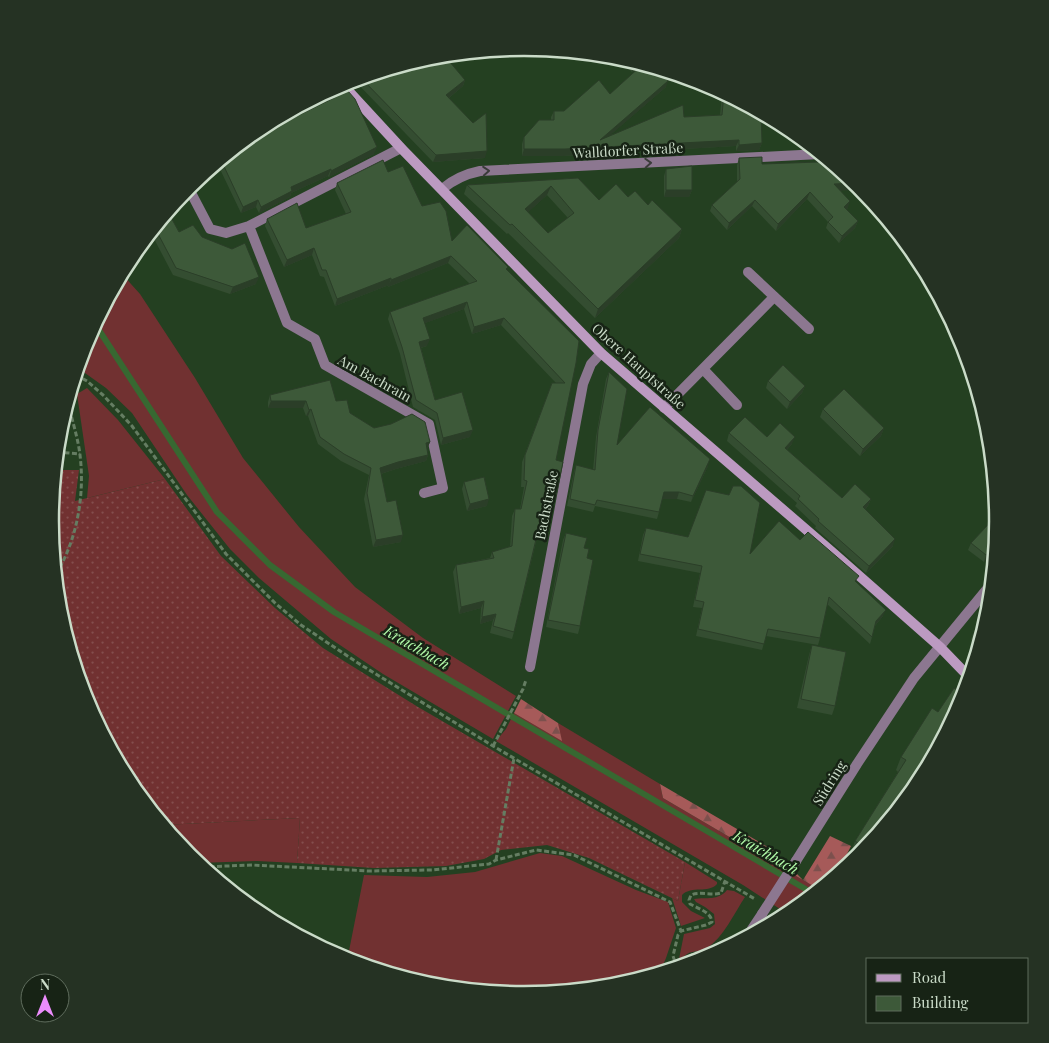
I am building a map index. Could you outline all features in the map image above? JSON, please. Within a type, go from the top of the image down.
[{"type":"main road","name":"Obere Hauptstraße","points":[[349,91],[401,148],[601,353],[831,551],[940,647],[965,672]]},
{"type":"street","points":[[193,196],[210,229],[226,233],[249,226],[401,148]]},
{"type":"street","name":"Walldorfer Straße","points":[[442,188],[456,178],[480,171],[811,154]]},
{"type":"street","name":"Am Bachrain","points":[[249,226],[287,323],[315,340],[325,365],[429,424],[443,488],[424,493]]},
{"type":"street","points":[[748,272],[809,329]]},
{"type":"street","points":[[664,408],[774,297]]},
{"type":"street","name":"Bachstraße","points":[[530,667],[582,384],[591,364],[601,353]]},
{"type":"street","points":[[703,369],[737,405]]},
{"type":"street","name":"Südring","points":[[754,925],[909,686],[984,593]]},
{"type":"path","points":[[82,378],[103,395],[132,426],[226,554],[275,603],[302,625],[358,663],[493,746],[725,881],[721,893],[696,893],[691,895],[690,904],[708,914],[712,918],[712,922],[681,931],[678,935],[673,956],[675,962]]},
{"type":"path","points":[[61,565],[73,536],[82,480],[80,454],[71,417]]},
{"type":"path","points":[[64,453],[80,454]]},
{"type":"path","points":[[493,746],[523,689]]},
{"type":"path","points":[[496,860],[514,758]]},
{"type":"path","points":[[213,867],[252,865],[369,871],[432,870],[489,864],[496,860],[536,850],[574,855],[670,902],[681,931]]},
{"type":"shaded area","points":[[127,280],[140,294],[195,378],[243,458],[299,527],[355,587],[423,638],[516,696],[493,739],[383,674],[331,639],[259,578],[230,549],[187,495],[132,413],[106,388],[84,372],[107,316]]},
{"type":"shaded area","points":[[87,388],[118,420],[165,479],[87,498],[89,476],[77,394]]},
{"type":"shaded area","points":[[62,470],[79,470],[75,501],[165,479],[221,556],[275,608],[323,648],[418,707],[685,862],[678,901],[589,858],[547,845],[501,850],[484,859],[446,866],[374,868],[297,863],[300,818],[172,825],[155,805],[107,727],[84,671],[75,642],[63,582],[60,552],[59,522]]},
{"type":"shaded area","points":[[514,713],[561,740],[558,723],[660,784],[663,798],[814,886],[781,909],[743,885],[496,741],[506,729]]},
{"type":"shaded area","points":[[300,818],[297,863],[257,861],[209,863],[172,825]]},
{"type":"shaded area","points":[[540,853],[562,856],[636,890],[668,902],[676,928],[663,966],[615,978],[585,983],[555,986],[494,986],[434,978],[404,971],[349,952],[364,875],[427,877],[475,872]]},
{"type":"shaded area","points":[[685,862],[717,882],[717,884],[709,889],[690,890],[682,895],[682,902],[691,911],[705,918],[681,926],[672,898],[678,901]]},
{"type":"shaded area","points":[[727,890],[734,891],[745,897],[713,944],[703,950],[689,953],[679,960],[684,934],[710,928],[715,924],[714,914],[694,899],[712,898]]},
{"type":"green space","points":[[521,699],[558,723],[562,741],[514,713]]},
{"type":"green space","points":[[660,784],[773,850],[803,880],[830,836],[851,846],[845,857],[814,886],[663,798]]},
{"type":"building","points":[[450,62],[465,80],[446,95],[473,123],[486,113],[487,151],[436,155],[367,84],[404,72]]},
{"type":"building","points":[[636,70],[666,78],[668,81],[600,140],[683,105],[684,117],[722,115],[723,101],[761,122],[762,143],[739,145],[739,140],[565,149],[524,149],[524,137],[539,120],[554,120],[554,111],[564,111],[599,80],[610,94]]},
{"type":"building","points":[[348,91],[355,99],[377,147],[331,171],[331,169],[291,187],[292,191],[261,207],[258,200],[243,207],[224,167],[241,152],[300,114]]},
{"type":"building","points":[[762,157],[762,164],[819,162],[843,184],[834,184],[850,201],[844,207],[858,221],[842,236],[828,222],[833,217],[810,192],[778,224],[755,200],[729,223],[712,205],[740,179],[739,158]]},
{"type":"building","points":[[383,160],[388,172],[403,166],[422,206],[440,202],[446,211],[452,241],[467,225],[508,267],[506,269],[579,341],[556,460],[563,462],[556,496],[547,493],[514,632],[493,626],[496,614],[482,617],[484,601],[461,607],[456,565],[494,558],[492,552],[512,546],[515,509],[521,509],[527,481],[524,480],[525,455],[552,383],[565,383],[504,318],[474,327],[467,302],[423,318],[430,339],[419,342],[435,400],[462,392],[473,430],[443,438],[437,413],[416,400],[402,347],[390,312],[477,281],[451,256],[337,299],[326,270],[322,270],[314,248],[287,260],[267,219],[297,203],[306,228],[351,212],[337,183]]},
{"type":"building","points":[[692,166],[692,190],[666,190],[666,169]]},
{"type":"building","points":[[578,178],[599,200],[616,184],[628,197],[635,191],[648,205],[652,200],[682,229],[598,309],[512,224],[510,225],[467,185]],"holes":[[[551,186],[574,213],[548,233],[525,209]]]},
{"type":"building","points":[[172,219],[179,232],[193,225],[202,237],[232,249],[245,243],[259,277],[233,287],[176,268],[158,234]]},
{"type":"building","points":[[783,365],[805,386],[790,402],[768,381]]},
{"type":"building","points":[[609,372],[627,389],[617,445],[650,407],[710,459],[693,496],[679,492],[664,492],[659,512],[597,500],[595,505],[570,499],[576,465],[595,470],[598,430]]},
{"type":"building","points":[[330,380],[336,401],[347,400],[350,413],[374,428],[391,424],[412,414],[425,422],[430,442],[426,443],[428,455],[380,468],[387,502],[396,500],[403,535],[376,540],[367,493],[371,468],[344,454],[320,437],[311,409],[309,410],[306,401],[271,401],[270,395]]},
{"type":"building","points":[[844,389],[884,428],[863,449],[823,409]]},
{"type":"building","points":[[745,417],[767,437],[780,423],[795,437],[785,448],[842,498],[855,484],[871,499],[863,507],[895,539],[869,566],[818,521],[819,519],[798,499],[800,496],[729,433]]},
{"type":"building","points":[[484,477],[489,499],[470,504],[464,482]]},
{"type":"building","points":[[733,486],[741,486],[760,503],[750,554],[779,521],[800,540],[808,532],[859,576],[855,581],[886,610],[876,621],[872,637],[829,597],[820,638],[768,629],[764,644],[698,629],[704,602],[695,600],[702,566],[640,554],[646,528],[688,537],[706,490],[729,495]]},
{"type":"building","points":[[990,523],[989,551],[986,555],[971,543]]},
{"type":"building","points":[[566,533],[587,538],[584,548],[589,549],[587,558],[593,560],[580,626],[548,620]]},
{"type":"building","points":[[812,645],[846,652],[835,706],[801,699]]},
{"type":"building","points":[[954,688],[958,690],[942,727],[911,780],[894,805],[859,844],[855,841],[906,760],[901,757],[932,708],[938,712]]},
{"type":"waterway","name":"Kraichbach","points":[[100,332],[217,512],[270,565],[334,612],[808,891]]}]
